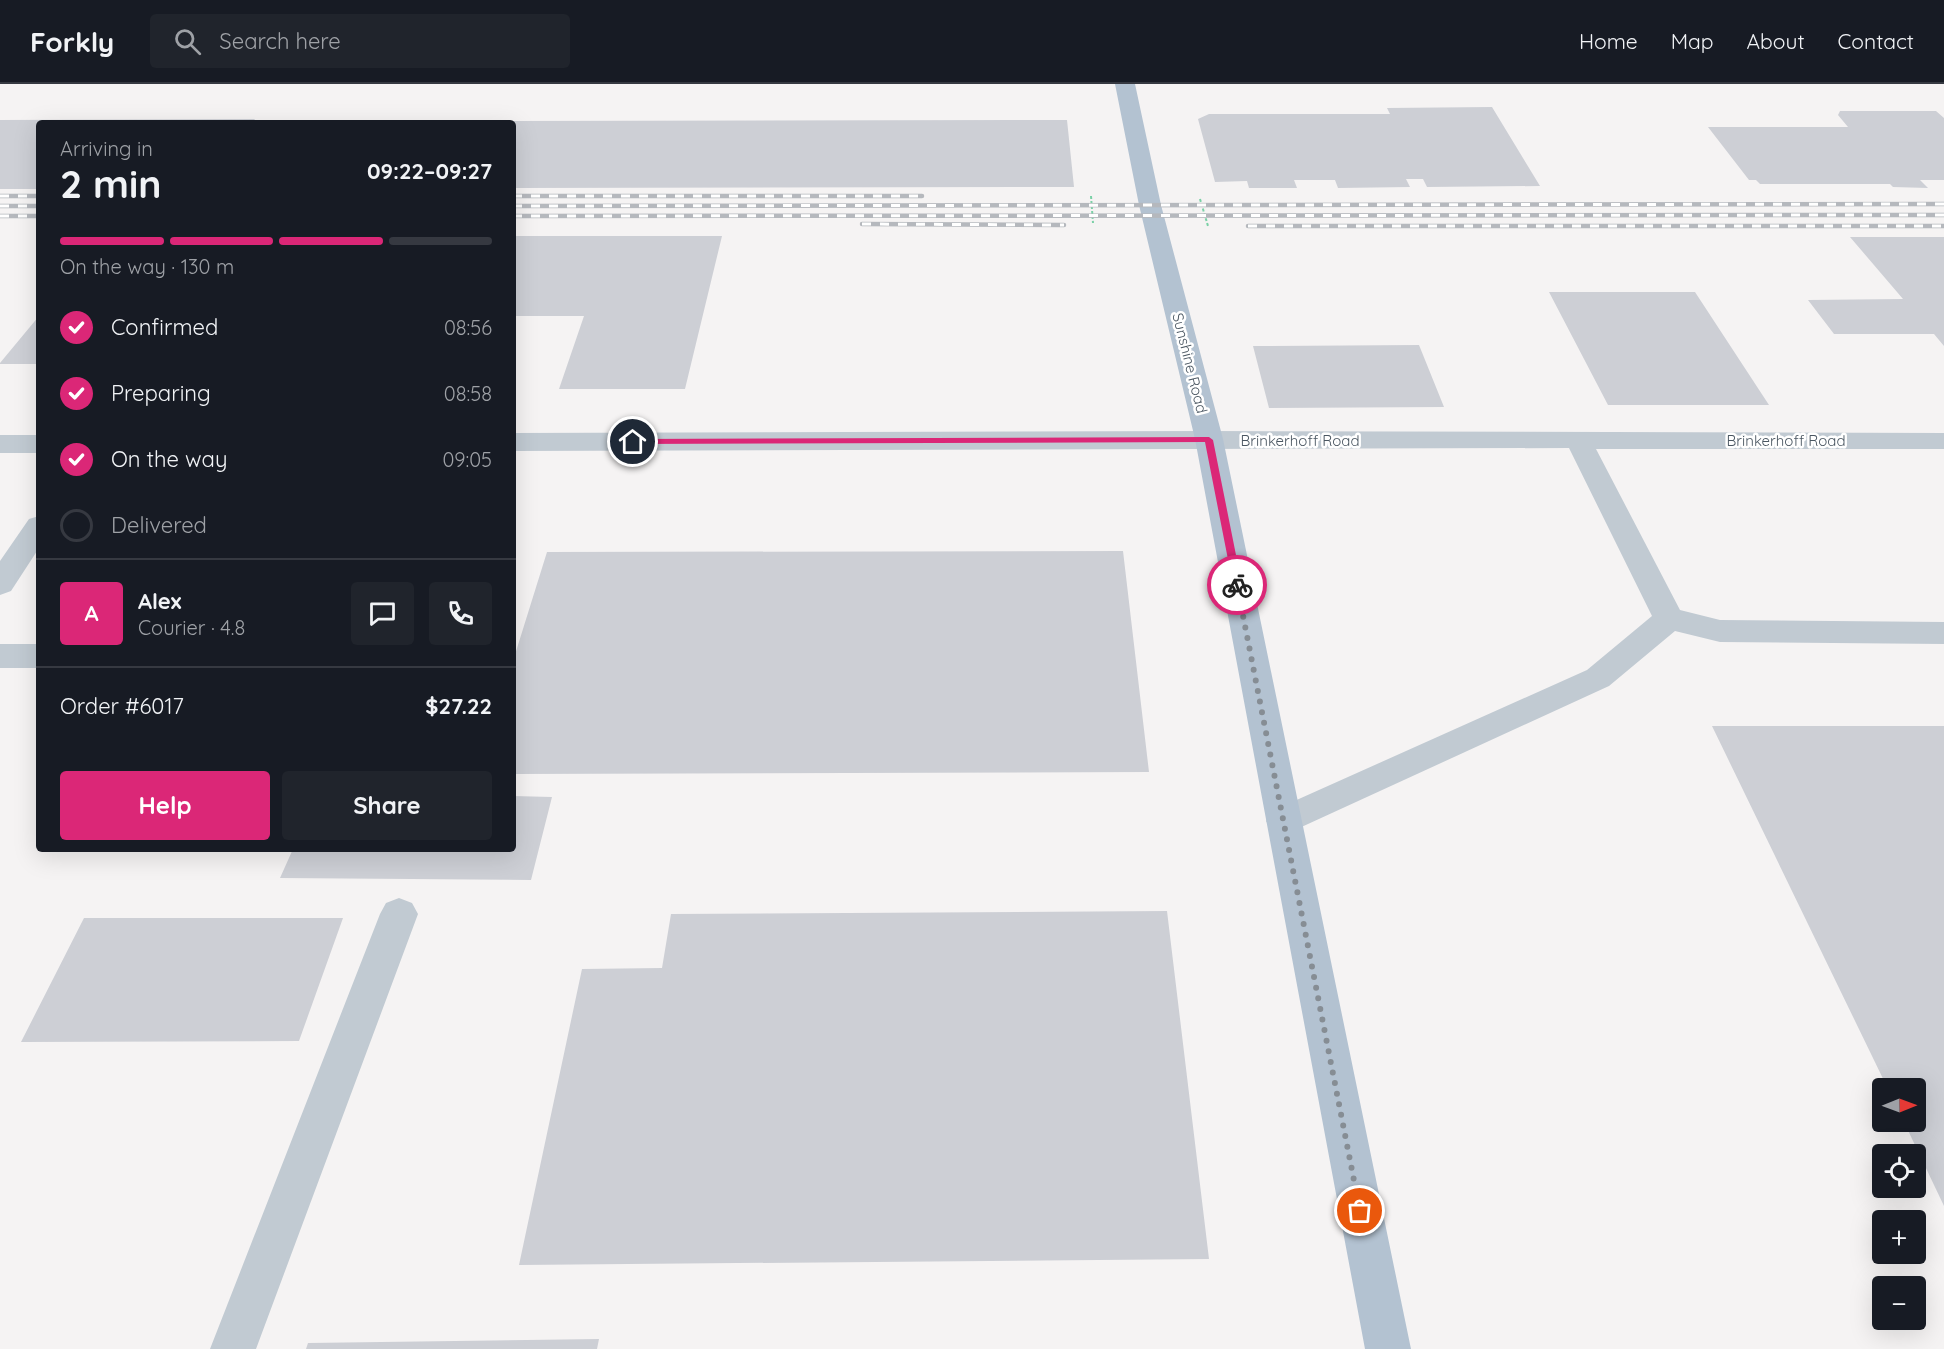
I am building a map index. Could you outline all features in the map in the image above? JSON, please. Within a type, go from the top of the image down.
[{"type":"main road","name":"Sunshine Road","points":[[1125,84],[1150,205],[1209,440],[1388,1349]]},
{"type":"street","points":[[1578,440],[1669,619],[1720,631],[1944,633]]},
{"type":"street","name":"Brinkerhoff Road","points":[[516,442],[1944,441]]},
{"type":"street","points":[[0,444],[36,444]]},
{"type":"street","points":[[0,584],[36,530]]},
{"type":"street","points":[[1284,821],[1598,678],[1669,619]]},
{"type":"street","points":[[0,657],[36,656]]},
{"type":"street","points":[[233,1349],[399,914]]},
{"type":"path","points":[[1091,196],[1093,223]]},
{"type":"path","points":[[1200,199],[1208,226]]},
{"type":"building","points":[[1492,107],[1540,186],[1427,187],[1423,179],[1406,179],[1410,187],[1338,188],[1335,180],[1294,180],[1297,188],[1249,188],[1247,181],[1215,182],[1198,119],[1209,114],[1390,114],[1387,108]]},
{"type":"building","points":[[1840,111],[1936,111],[1944,118],[1944,180],[1920,180],[1928,188],[1893,187],[1890,184],[1760,184],[1756,180],[1749,180],[1708,127],[1848,127],[1838,115]]},
{"type":"building","points":[[255,119],[36,120],[36,189],[0,189],[0,120]]},
{"type":"building","points":[[1067,120],[1074,187],[516,188],[516,121]]},
{"type":"building","points":[[516,236],[722,236],[685,389],[559,389],[584,316],[516,316]]},
{"type":"building","points":[[1850,237],[1944,237],[1944,346],[1934,334],[1834,334],[1808,300],[1903,299]]},
{"type":"building","points":[[1549,292],[1695,292],[1769,405],[1608,405]]},
{"type":"building","points":[[36,320],[36,364],[0,363]]},
{"type":"building","points":[[1419,345],[1444,407],[1269,408],[1253,346]]},
{"type":"building","points":[[1123,551],[1149,772],[516,774],[516,651],[547,552]]},
{"type":"building","points":[[1712,726],[1944,726],[1944,1206],[1926,1168],[1926,1144],[1914,1144],[1909,1132],[1926,1132],[1926,1078],[1883,1078]]},
{"type":"building","points":[[516,796],[552,797],[531,880],[280,878],[292,852],[516,852]]},
{"type":"building","points":[[1167,911],[1209,1259],[519,1265],[582,969],[662,968],[671,914]]},
{"type":"building","points":[[84,918],[343,918],[299,1041],[21,1042]]},
{"type":"building","points":[[599,1339],[597,1349],[306,1349],[308,1343]]},
{"type":"railway","points":[[0,196],[36,196]]},
{"type":"railway","points":[[516,196],[922,196]]},
{"type":"railway","points":[[516,206],[1944,204]]},
{"type":"railway","points":[[0,206],[36,206]]},
{"type":"railway","points":[[516,216],[1944,215]]},
{"type":"railway","points":[[0,216],[36,216]]},
{"type":"railway","points":[[862,224],[1064,225]]},
{"type":"railway","points":[[1248,226],[1944,226]]},
{"type":"way so far","points":[[1237,585],[1360,1211]]},
{"type":"route","points":[[633,442],[1209,440],[1237,585]]}]
